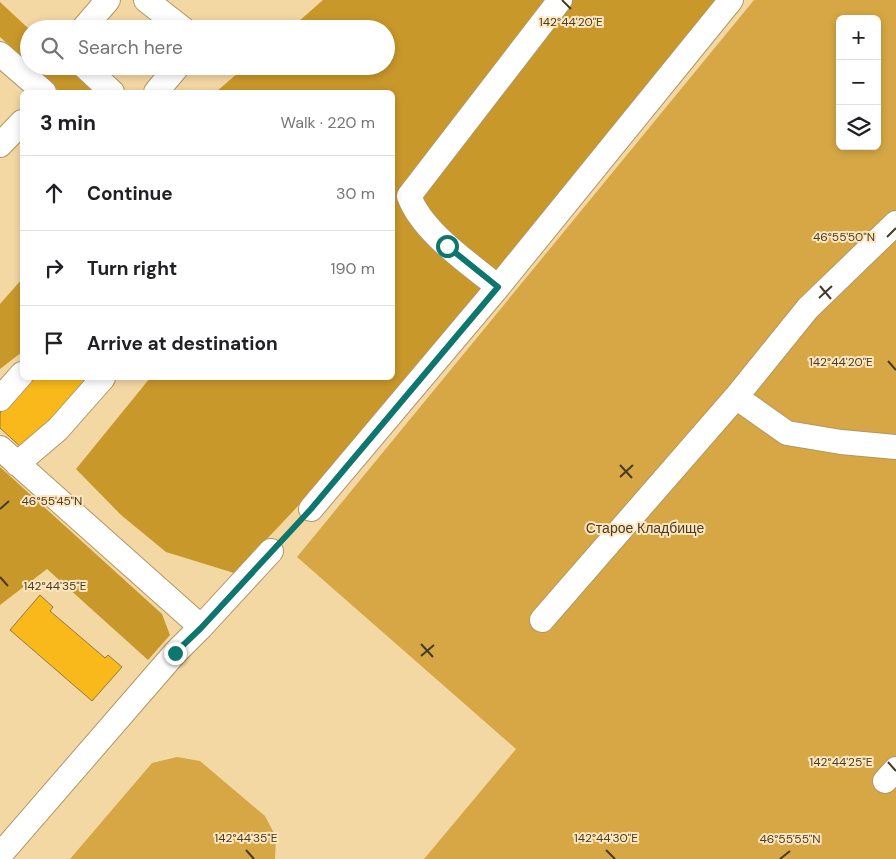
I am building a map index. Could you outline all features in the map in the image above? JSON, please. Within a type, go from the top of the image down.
[{"type":"street","points":[[91,20],[108,0]]},
{"type":"street","points":[[498,287],[447,246],[414,209],[409,196],[560,0]]},
{"type":"street","points":[[311,509],[498,287],[732,0]]},
{"type":"street","points":[[153,2],[173,20]]},
{"type":"street","points":[[0,54],[20,71]]},
{"type":"street","points":[[24,75],[42,90]]},
{"type":"street","points":[[94,75],[110,90]]},
{"type":"street","points":[[158,90],[170,75]]},
{"type":"street","points":[[0,145],[20,124]]},
{"type":"street","points":[[542,620],[736,397],[808,308],[896,223]]},
{"type":"street","points":[[0,399],[20,376]]},
{"type":"street","points":[[101,380],[58,429],[9,456],[201,628]]},
{"type":"street","points":[[736,397],[787,432],[841,442],[896,447]]},
{"type":"street","points":[[0,855],[175,653],[201,628],[271,551]]},
{"type":"path","points":[[271,551],[311,509]]},
{"type":"green space","name":"Старое Кладбище","points":[[754,0],[896,0],[896,859],[424,859],[516,749],[297,557]]},
{"type":"green space","points":[[177,757],[200,761],[265,816],[276,837],[275,859],[70,859],[152,763]]},
{"type":"shaded area","points":[[323,0],[731,0],[549,219],[426,363],[300,504],[234,573],[166,552],[121,515],[76,469],[148,380],[395,380],[395,90],[218,90],[236,75],[395,75],[395,20],[300,20]]},
{"type":"shaded area","points":[[0,2],[20,21],[20,55],[0,37]]},
{"type":"shaded area","points":[[42,75],[79,75],[95,90],[58,90]]},
{"type":"shaded area","points":[[20,281],[20,354],[0,369],[0,304]]},
{"type":"shaded area","points":[[0,467],[162,614],[170,635],[148,660],[47,569],[0,605]]},
{"type":"building","points":[[30,380],[86,380],[23,449],[0,428],[0,413]]},
{"type":"building","points":[[40,595],[53,607],[50,611],[105,658],[108,655],[122,667],[92,701],[10,630]]},
{"type":"route","points":[[175,653],[201,628],[311,509],[498,287],[447,246]]}]
